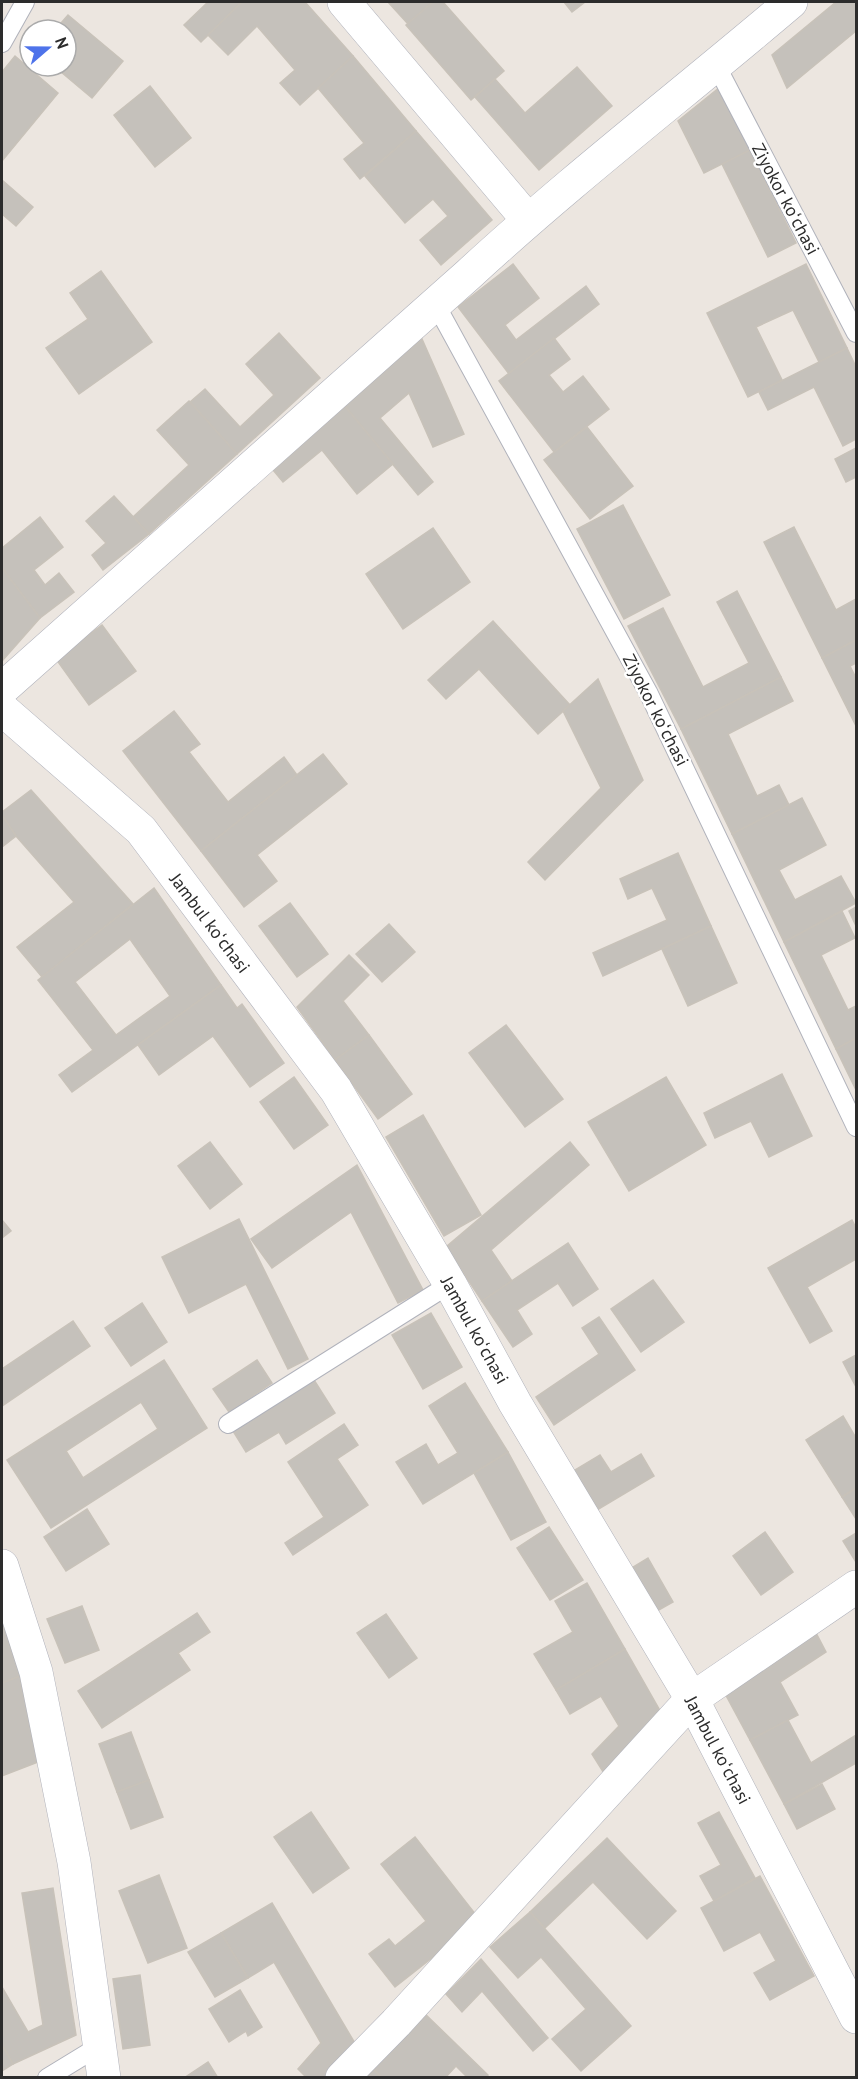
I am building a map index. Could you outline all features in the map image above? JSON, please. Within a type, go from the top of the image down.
[{"type":"street","points":[[344,2],[528,220]]},
{"type":"street","points":[[2,689],[528,220],[716,66],[790,2]]},
{"type":"street","name":"Jambul koʻchasi","points":[[2,709],[141,830],[336,1090],[450,1284],[515,1403],[692,1699],[856,2017]]},
{"type":"street","points":[[2,1566],[36,1672],[74,1862],[104,2078]]},
{"type":"street","points":[[342,2078],[396,2023],[692,1699],[856,1587]]},
{"type":"lane","points":[[2,42],[25,2]]},
{"type":"lane","name":"Ziyokor koʻchasi","points":[[716,66],[856,333]]},
{"type":"lane","name":"Ziyokor koʻchasi","points":[[435,303],[648,692],[856,1127]]},
{"type":"lane","points":[[228,1424],[450,1284]]},
{"type":"lane","points":[[47,2078],[101,2045]]},
{"type":"building","points":[[208,2],[242,2],[201,42],[184,25]]},
{"type":"building","points":[[242,2],[305,2],[353,56],[300,105],[280,83],[295,70],[257,26],[228,55],[208,35]]},
{"type":"building","points":[[388,2],[433,2],[408,24]]},
{"type":"building","points":[[433,2],[443,2],[504,71],[471,100],[406,25]]},
{"type":"building","points":[[564,2],[585,2],[572,12]]},
{"type":"building","points":[[836,2],[856,2],[856,31],[787,88],[772,55]]},
{"type":"building","points":[[78,23],[123,61],[92,98],[68,78],[78,78]]},
{"type":"building","points":[[15,56],[18,59],[18,78],[41,78],[58,93],[2,161],[2,72]]},
{"type":"building","points":[[353,56],[416,131],[360,179],[344,159],[364,143],[318,88]]},
{"type":"building","points":[[577,67],[612,106],[539,170],[475,97],[495,79],[525,113]]},
{"type":"building","points":[[150,86],[191,138],[155,167],[114,115]]},
{"type":"building","points":[[719,88],[750,150],[704,173],[678,121]]},
{"type":"building","points":[[416,131],[492,220],[441,265],[420,240],[448,216],[433,199],[405,223],[365,176]]},
{"type":"building","points":[[750,150],[796,243],[768,257],[722,164]]},
{"type":"building","points":[[2,180],[33,207],[16,226],[2,214]]},
{"type":"building","points":[[513,264],[539,298],[505,325],[516,340],[586,286],[599,304],[509,374],[458,307]]},
{"type":"building","points":[[806,264],[847,348],[819,362],[793,310],[756,327],[782,380],[748,397],[707,313]]},
{"type":"building","points":[[101,271],[152,342],[79,394],[46,348],[88,319],[70,293]]},
{"type":"building","points":[[279,333],[320,378],[237,454],[190,402],[205,389],[240,427],[274,395],[246,364]]},
{"type":"building","points":[[554,338],[570,359],[549,375],[563,392],[583,376],[609,409],[554,452],[499,381]]},
{"type":"building","points":[[422,339],[464,434],[433,447],[409,393],[380,418],[433,482],[418,495],[343,404]]},
{"type":"building","points":[[847,348],[856,367],[856,439],[843,446],[814,387],[768,410],[759,392]]},
{"type":"building","points":[[189,401],[237,454],[149,534],[133,517],[189,465],[157,430]]},
{"type":"building","points":[[343,404],[393,464],[357,494],[322,450],[283,482],[269,465]]},
{"type":"building","points":[[587,427],[633,486],[590,519],[544,460]]},
{"type":"building","points":[[856,448],[856,477],[846,482],[835,459]]},
{"type":"building","points":[[114,496],[149,534],[103,570],[92,555],[106,543],[86,521]]},
{"type":"building","points":[[623,505],[670,595],[624,619],[577,529]]},
{"type":"building","points":[[40,517],[63,547],[34,570],[45,585],[59,573],[74,592],[40,618],[2,568],[2,548]]},
{"type":"building","points":[[794,527],[836,610],[856,599],[856,640],[822,658],[764,542]]},
{"type":"building","points":[[433,528],[470,582],[403,629],[366,574]]},
{"type":"building","points":[[2,568],[40,618],[2,661]]},
{"type":"building","points":[[737,591],[781,677],[681,729],[628,626],[663,608],[703,687],[749,663],[717,602]]},
{"type":"building","points":[[493,621],[570,705],[538,734],[479,669],[446,699],[428,680]]},
{"type":"building","points":[[102,625],[136,671],[89,705],[56,659]]},
{"type":"building","points":[[856,640],[856,663],[850,666],[856,678],[856,726],[822,658]]},
{"type":"building","points":[[781,677],[793,701],[728,734],[757,796],[779,785],[789,805],[732,834],[681,729]]},
{"type":"building","points":[[598,679],[643,780],[545,880],[528,862],[601,788],[563,711]]},
{"type":"building","points":[[174,711],[200,744],[189,752],[228,802],[284,757],[297,775],[201,851],[123,751]]},
{"type":"building","points":[[323,754],[347,784],[257,855],[277,881],[244,907],[201,851]]},
{"type":"building","points":[[31,790],[133,904],[42,977],[17,947],[74,902],[16,836],[2,815],[2,812]]},
{"type":"building","points":[[802,798],[826,845],[779,870],[795,900],[841,876],[856,903],[784,942],[732,834]]},
{"type":"building","points":[[2,815],[16,836],[2,847]]},
{"type":"building","points":[[678,853],[711,926],[603,976],[593,953],[667,920],[652,888],[628,899],[620,879]]},
{"type":"building","points":[[154,888],[221,985],[72,1092],[59,1075],[93,1050],[38,980]],"holes":[[[130,939],[170,996],[116,1035],[75,982]]]},
{"type":"building","points":[[290,903],[328,954],[297,977],[259,926]]},
{"type":"building","points":[[856,907],[856,926],[849,911]]},
{"type":"building","points":[[842,911],[855,938],[821,955],[848,1010],[856,1006],[856,1038],[836,1049],[784,942]]},
{"type":"building","points":[[389,924],[415,952],[382,982],[356,954]]},
{"type":"building","points":[[711,926],[737,983],[688,1006],[662,949]]},
{"type":"building","points":[[349,955],[369,975],[343,1001],[369,1035],[335,1060],[297,1007]]},
{"type":"building","points":[[221,985],[237,1008],[242,1004],[284,1063],[250,1087],[213,1036],[159,1075],[138,1045]]},
{"type":"building","points":[[506,1025],[563,1099],[525,1127],[469,1053]]},
{"type":"building","points":[[369,1035],[412,1094],[378,1119],[335,1060]]},
{"type":"building","points":[[856,1038],[856,1090],[836,1049]]},
{"type":"building","points":[[782,1074],[812,1136],[769,1157],[751,1121],[715,1138],[704,1113]]},
{"type":"building","points":[[294,1077],[328,1125],[294,1149],[260,1102]]},
{"type":"building","points":[[666,1077],[706,1145],[629,1191],[588,1122]]},
{"type":"building","points":[[423,1115],[481,1215],[444,1236],[386,1137]]},
{"type":"building","points":[[210,1142],[242,1184],[210,1209],[178,1166]]},
{"type":"building","points":[[570,1142],[589,1165],[491,1250],[512,1281],[482,1301],[446,1247]]},
{"type":"building","points":[[357,1165],[423,1290],[398,1303],[351,1212],[272,1268],[251,1239]]},
{"type":"building","points":[[239,1219],[308,1359],[288,1369],[246,1284],[189,1313],[162,1257]]},
{"type":"building","points":[[2,1220],[11,1231],[2,1238]]},
{"type":"building","points":[[852,1220],[856,1228],[856,1259],[807,1287],[832,1331],[810,1343],[768,1268]]},
{"type":"building","points":[[568,1243],[598,1289],[573,1306],[558,1283],[517,1310],[532,1334],[513,1347],[482,1301]]},
{"type":"building","points":[[653,1280],[684,1322],[641,1352],[611,1309]]},
{"type":"building","points":[[142,1303],[167,1342],[131,1366],[105,1328]]},
{"type":"building","points":[[431,1313],[462,1367],[423,1389],[392,1335]]},
{"type":"building","points":[[599,1317],[635,1370],[554,1425],[536,1397],[599,1354],[582,1328]]},
{"type":"building","points":[[73,1321],[90,1346],[2,1406],[2,1369]]},
{"type":"building","points":[[856,1355],[856,1387],[843,1362]]},
{"type":"building","points":[[164,1360],[207,1428],[51,1528],[7,1460]],"holes":[[[141,1402],[158,1429],[83,1478],[66,1451]]]},
{"type":"building","points":[[257,1360],[272,1383],[229,1412],[213,1389]]},
{"type":"building","points":[[314,1380],[335,1413],[286,1444],[279,1432],[246,1452],[233,1431]]},
{"type":"building","points":[[465,1383],[508,1452],[423,1504],[396,1462],[426,1444],[438,1465],[458,1453],[429,1406]]},
{"type":"building","points":[[843,1416],[856,1438],[856,1488],[842,1497],[806,1440]]},
{"type":"building","points":[[344,1424],[358,1445],[337,1459],[368,1505],[293,1555],[285,1543],[324,1517],[288,1462]]},
{"type":"building","points":[[508,1452],[546,1522],[511,1540],[474,1473]]},
{"type":"building","points":[[641,1454],[654,1476],[592,1513],[570,1473],[600,1455],[611,1472]]},
{"type":"building","points":[[856,1488],[856,1519],[842,1497]]},
{"type":"building","points":[[87,1509],[109,1544],[66,1571],[44,1537]]},
{"type":"building","points":[[549,1527],[583,1580],[550,1600],[517,1548]]},
{"type":"building","points":[[765,1532],[793,1572],[761,1595],[733,1556]]},
{"type":"building","points":[[856,1533],[856,1562],[843,1541]]},
{"type":"building","points":[[648,1558],[673,1602],[650,1615],[625,1572]]},
{"type":"building","points":[[587,1583],[625,1649],[556,1690],[534,1654],[573,1632],[555,1601]]},
{"type":"building","points":[[82,1606],[99,1650],[65,1663],[47,1619]]},
{"type":"building","points":[[197,1613],[210,1632],[178,1653],[190,1670],[102,1728],[78,1691]]},
{"type":"building","points":[[386,1614],[417,1658],[389,1678],[357,1633]]},
{"type":"building","points":[[2,1619],[23,1675],[2,1683]]},
{"type":"building","points":[[814,1629],[826,1652],[780,1682],[798,1715],[750,1740],[722,1688]]},
{"type":"building","points":[[625,1649],[663,1716],[607,1778],[592,1754],[619,1726],[601,1696],[570,1714],[556,1690]]},
{"type":"building","points":[[23,1675],[38,1762],[2,1776],[2,1683]]},
{"type":"building","points":[[788,1720],[811,1763],[856,1735],[856,1763],[784,1804],[750,1740]]},
{"type":"building","points":[[131,1732],[149,1780],[117,1792],[99,1744]]},
{"type":"building","points":[[149,1780],[163,1817],[131,1829],[117,1792]]},
{"type":"building","points":[[822,1784],[835,1809],[797,1829],[784,1804]]},
{"type":"building","points":[[311,1812],[349,1868],[313,1893],[274,1837]]},
{"type":"building","points":[[719,1812],[755,1878],[714,1901],[700,1876],[721,1865],[698,1823]]},
{"type":"building","points":[[415,1837],[480,1920],[395,1987],[369,1954],[389,1939],[395,1946],[426,1921],[381,1864]]},
{"type":"building","points":[[607,1838],[676,1911],[647,1939],[593,1882],[545,1928],[530,1912]]},
{"type":"building","points":[[159,1875],[187,1948],[148,1963],[119,1891]]},
{"type":"building","points":[[760,1876],[814,1976],[770,2000],[754,1973],[776,1961],[760,1932],[724,1951],[701,1908]]},
{"type":"building","points":[[53,1888],[76,2035],[13,2064],[2,2045],[2,1987],[28,2032],[43,2025],[22,1893]]},
{"type":"building","points":[[272,1903],[356,2045],[327,2078],[307,2078],[298,2069],[321,2043],[274,1962],[248,1978],[221,1933]]},
{"type":"building","points":[[530,1912],[631,2026],[581,2071],[552,2039],[586,2009],[541,1957],[518,1978],[490,1947]]},
{"type":"building","points":[[221,1933],[248,1978],[215,1997],[188,1952]]},
{"type":"building","points":[[481,1959],[548,2038],[533,2051],[482,1991],[462,2012],[446,1994]]},
{"type":"building","points":[[140,1975],[150,2045],[123,2049],[113,1979]]},
{"type":"building","points":[[240,1990],[262,2027],[248,2036],[246,2031],[229,2042],[209,2009]]},
{"type":"building","points":[[423,2012],[488,2075],[486,2078],[468,2078],[456,2066],[445,2078],[382,2078],[371,2067]]},
{"type":"building","points":[[2,2045],[13,2064],[2,2071]]},
{"type":"building","points":[[208,2062],[218,2078],[184,2078]]},
{"type":"building","points":[[371,2067],[382,2078],[361,2078]]}]
